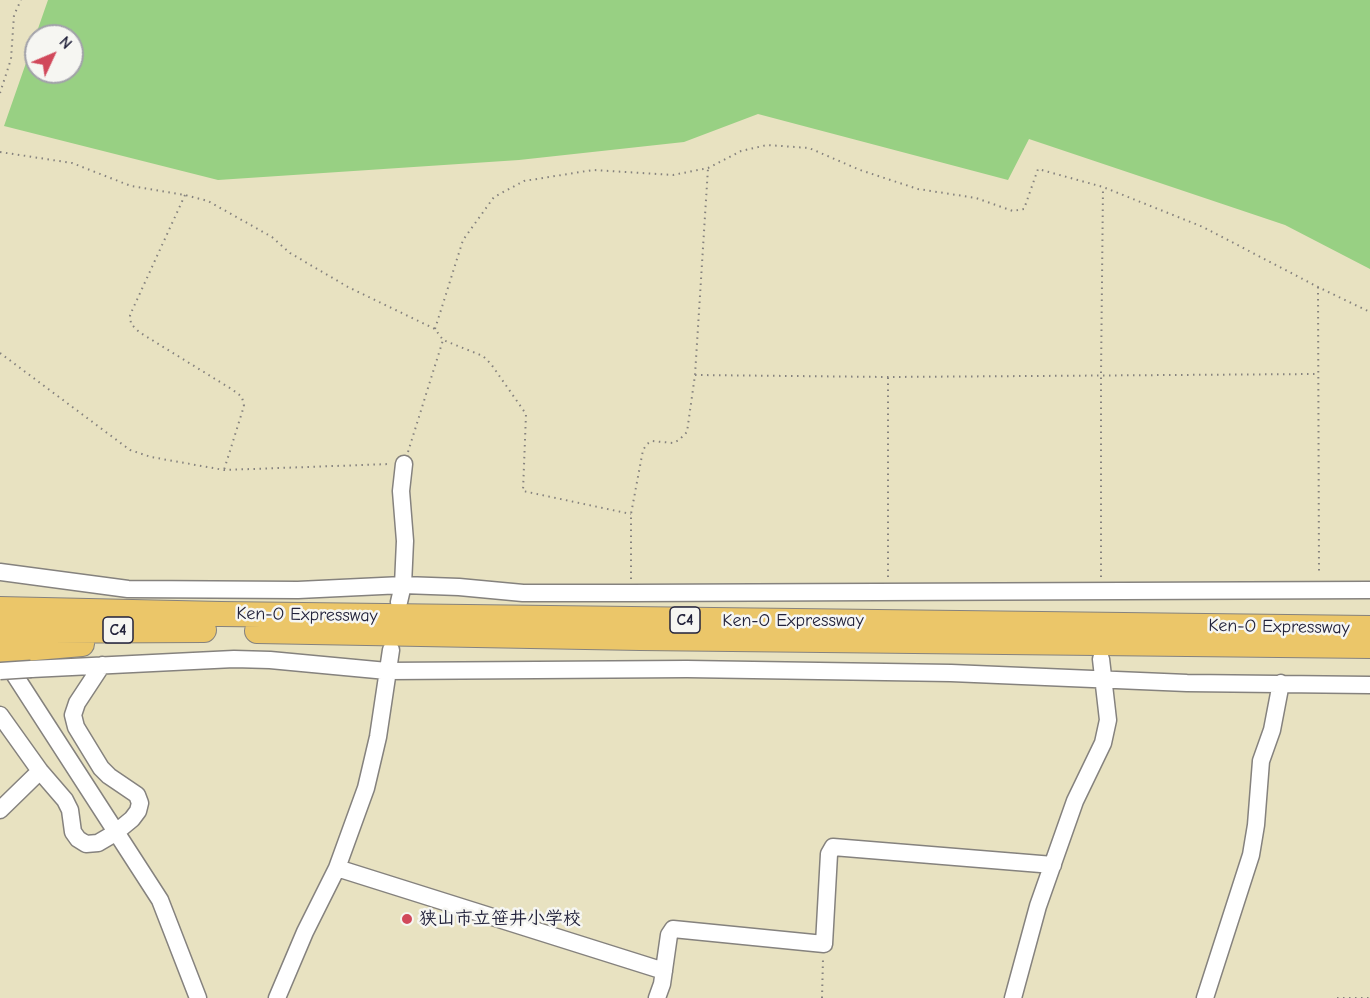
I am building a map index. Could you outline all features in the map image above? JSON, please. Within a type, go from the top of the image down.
[{"type":"highway","name":"Ken-O Expressway","points":[[9,642],[221,614],[1370,628]]},
{"type":"highway","name":"Ken-O Expressway","points":[[9,642],[228,630],[617,638],[1370,646]]},
{"type":"street","points":[[399,602],[403,585],[405,541],[401,491],[404,464]]},
{"type":"street","points":[[0,572],[128,589],[298,590],[403,585],[523,592],[631,593],[1370,590]]},
{"type":"street","points":[[9,642],[102,665],[261,659],[387,671],[687,669],[951,673],[1187,683],[1370,685]]},
{"type":"street","points":[[0,671],[9,642]]},
{"type":"street","points":[[9,642],[115,833],[160,900],[198,998]]},
{"type":"street","points":[[277,998],[305,932],[337,868],[366,788],[378,736],[391,651]]},
{"type":"street","points":[[1012,998],[1038,906],[1075,801],[1103,743],[1108,720],[1101,659]]},
{"type":"street","points":[[0,716],[40,771],[65,800],[70,810],[73,832],[78,839],[86,844],[98,843],[115,833],[138,811],[140,803],[137,795],[101,768],[76,727],[73,716],[76,703],[102,665]]},
{"type":"street","points":[[1205,998],[1251,855],[1261,761],[1272,730],[1281,683]]},
{"type":"street","points":[[0,810],[40,771]]},
{"type":"street","points":[[657,998],[662,984],[669,935],[673,929],[824,944],[829,854],[833,847],[1053,865]]},
{"type":"street","points":[[337,868],[664,971]]},
{"type":"path","points":[[0,93],[11,59],[14,15],[21,0]]},
{"type":"path","points":[[435,329],[463,240],[494,198],[524,181],[593,170],[673,175],[708,168],[741,151],[766,145],[809,148],[860,170],[918,189],[976,198],[1013,211],[1024,209],[1038,169],[1103,187],[1203,227],[1370,312]]},
{"type":"path","points":[[0,152],[72,163],[131,186],[208,201],[272,237],[290,253],[348,287],[435,329],[443,340],[483,356],[526,414],[523,491],[631,514]]},
{"type":"path","points":[[631,593],[631,514],[643,450],[652,441],[673,443],[679,441],[687,432],[695,375],[708,168]]},
{"type":"path","points":[[1101,592],[1103,187]]},
{"type":"path","points":[[185,195],[130,315],[131,324],[139,332],[233,390],[242,398],[244,406],[224,470]]},
{"type":"path","points":[[1318,287],[1319,590]]},
{"type":"path","points":[[0,353],[130,450],[151,457],[224,470],[404,464],[443,340]]},
{"type":"path","points":[[695,375],[888,377],[1318,374]]},
{"type":"path","points":[[888,377],[888,592]]},
{"type":"path","points":[[822,998],[824,944]]},
{"type":"path","points":[[1337,998],[1370,998]]},
{"type":"green space","points":[[48,0],[1370,0],[1370,269],[1285,225],[1029,139],[1008,180],[758,114],[684,142],[519,160],[218,180],[4,126],[24,69],[24,84],[84,84],[84,24],[40,24]]},
{"type":"place","name":"狭山市立笹井小学校","points":[[407,919]]}]
